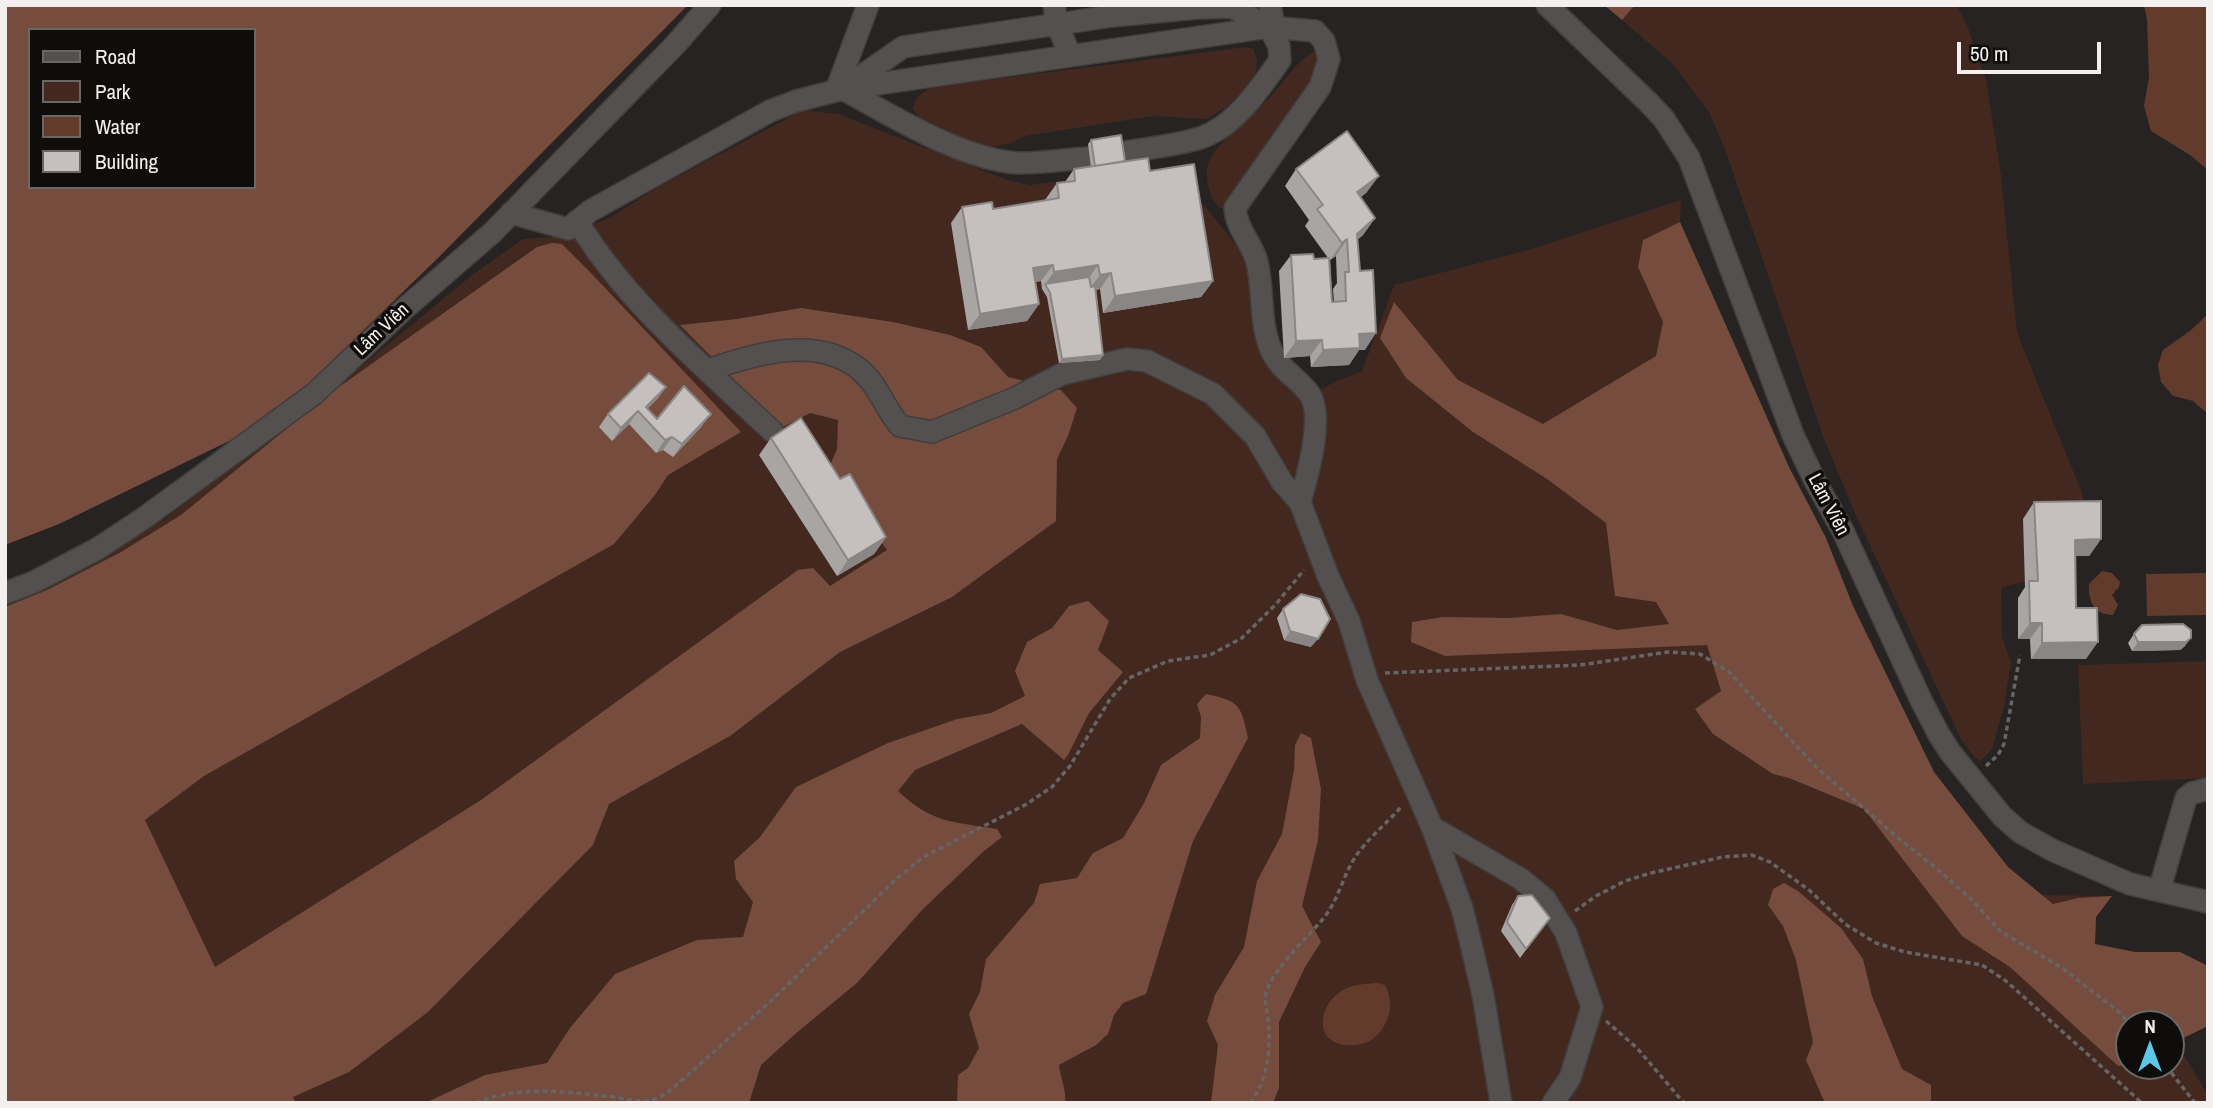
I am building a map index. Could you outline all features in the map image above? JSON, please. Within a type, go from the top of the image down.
[{"type":"street","name":"Lâm Viên","points":[[5,593],[34,582],[125,531],[314,394],[511,213],[675,45],[710,5]]},
{"type":"street","points":[[840,90],[868,5]]},
{"type":"street","name":"Lâm Viên","points":[[1547,5],[1649,103],[1664,120],[1689,158],[1758,344],[1815,481],[1843,531],[1938,733],[1969,776],[2002,816],[2020,832],[2052,850],[2130,884],[2208,902]]},
{"type":"street","points":[[840,90],[903,47],[1056,15],[1232,6],[1315,32],[1324,41],[1329,59],[1320,87],[1235,208],[1235,217],[1257,260],[1264,317],[1272,353],[1314,401],[1314,440],[1300,502]]},
{"type":"street","points":[[1070,55],[1081,13]]},
{"type":"street","points":[[1056,15],[1070,55]]},
{"type":"street","points":[[511,213],[568,229],[590,211],[770,111],[796,101],[840,90],[1070,55],[1271,20]]},
{"type":"street","points":[[1121,153],[1200,138],[1219,129],[1262,85],[1280,60],[1271,20]]},
{"type":"street","points":[[840,90],[909,126],[976,155],[1020,163],[1090,158]]},
{"type":"street","points":[[577,222],[597,254],[621,284],[772,431]]},
{"type":"street","points":[[708,370],[747,356],[802,350],[835,356],[860,369],[900,426],[932,432],[1016,398],[1062,374],[1127,359],[1147,361],[1213,394],[1255,436],[1282,482],[1300,502],[1318,552],[1349,621],[1365,674],[1432,827],[1462,908],[1483,995],[1501,1103]]},
{"type":"street","points":[[2160,891],[2186,798],[2192,793],[2208,789]]},
{"type":"street","points":[[1432,827],[1521,879],[1545,899],[1566,933],[1592,1007],[1570,1078],[1553,1103]]},
{"type":"path","points":[[475,1103],[491,1096],[523,1091],[595,1095],[649,1102],[672,1089],[771,1001],[895,880],[923,857],[1025,805],[1052,787],[1070,766],[1110,699],[1129,678],[1168,661],[1210,654],[1241,638],[1276,604],[1318,552]]},
{"type":"path","points":[[1365,674],[1552,667],[1668,652],[1700,654],[1728,673],[1815,766],[1896,837],[1942,873],[1972,900],[2000,931],[2065,970],[2116,1010]]},
{"type":"path","points":[[1969,776],[1989,764],[2004,744],[2020,654]]},
{"type":"path","points":[[1250,1103],[1266,1068],[1269,1050],[1264,996],[1269,985],[1278,969],[1313,932],[1331,908],[1357,854],[1414,791]]},
{"type":"path","points":[[1559,922],[1625,881],[1699,862],[1752,855],[1770,862],[1809,890],[1845,924],[1876,943],[1905,952],[1982,965],[1990,970],[2006,981],[2142,1103]]},
{"type":"path","points":[[1592,1007],[1637,1048],[1684,1103]]},
{"type":"path","points":[[2177,1080],[2195,1103]]},
{"type":"green space","points":[[1635,5],[1957,5],[1968,28],[1986,80],[2001,175],[2017,333],[2081,490],[2089,518],[2023,519],[2025,581],[2001,588],[2002,637],[2011,662],[2004,707],[1992,749],[1981,761],[1975,758],[1962,741],[1857,518],[1824,439],[1725,149],[1709,112],[1673,64],[1622,20]]},
{"type":"green space","points":[[1246,47],[1253,49],[1257,60],[1256,72],[1247,89],[1207,119],[1154,116],[1025,136],[1009,144],[982,148],[929,124],[917,115],[913,108],[922,93],[943,86]]},
{"type":"green space","points":[[1319,49],[1319,62],[1312,82],[1230,212],[1223,209],[1212,198],[1209,190],[1207,174],[1210,159],[1298,64]]},
{"type":"green space","points":[[803,110],[838,114],[1010,181],[1030,185],[1173,167],[1253,266],[1253,294],[1303,400],[1336,381],[1362,371],[1394,285],[1528,250],[1681,200],[1680,222],[1789,467],[1826,538],[1853,606],[1934,772],[2008,867],[2042,895],[2112,896],[2096,917],[2095,944],[2135,952],[2180,952],[2208,966],[2208,1026],[2185,1038],[2185,1010],[2115,1010],[2115,1080],[2185,1080],[2185,1057],[2208,1095],[2208,1103],[5,1103],[5,600],[85,563],[166,518],[358,369],[472,275],[523,239],[562,236],[609,218],[660,186]]},
{"type":"green space","points":[[2208,661],[2208,778],[2083,784],[2078,665]]},
{"type":"shaded area","points":[[5,5],[688,5],[439,257],[270,421],[59,524],[5,545]]},
{"type":"shaded area","points":[[1604,5],[1635,5],[1622,20]]},
{"type":"shaded area","points":[[1680,222],[1789,467],[1826,538],[1853,606],[1934,772],[2008,867],[2053,904],[2078,898],[2112,896],[2096,917],[2095,944],[2135,952],[2180,952],[2208,966],[2208,1026],[2185,1037],[2185,1010],[2115,1010],[2115,1063],[2010,967],[1962,936],[1864,809],[1773,774],[1713,734],[1695,709],[1721,691],[1707,645],[1445,656],[1411,642],[1412,622],[1443,617],[1509,618],[1561,614],[1617,630],[1669,624],[1656,602],[1615,596],[1606,523],[1547,479],[1473,432],[1406,378],[1380,338],[1394,302],[1458,380],[1543,424],[1656,356],[1663,322],[1638,267],[1643,240]]},
{"type":"shaded area","points":[[552,243],[562,244],[591,273],[741,432],[668,475],[614,544],[204,776],[145,820],[215,967],[481,800],[798,570],[813,568],[830,586],[887,550],[828,470],[837,449],[838,420],[810,413],[781,428],[680,325],[801,308],[893,322],[950,335],[981,347],[1008,377],[1061,390],[1077,408],[1057,459],[1056,521],[952,597],[840,652],[730,736],[609,804],[593,845],[428,1012],[349,1072],[293,1097],[296,1103],[5,1103],[5,607],[47,590],[121,552],[181,515],[329,394],[537,247]]},
{"type":"shaded area","points":[[1088,601],[1109,621],[1098,650],[1123,672],[1089,713],[1068,755],[1064,760],[1022,724],[915,770],[898,791],[910,802],[944,819],[997,829],[1002,837],[922,910],[858,982],[761,1065],[749,1103],[425,1103],[485,1075],[547,1063],[570,1028],[615,974],[697,940],[743,937],[753,902],[736,879],[734,861],[760,837],[796,787],[888,743],[957,719],[991,713],[1025,696],[1015,671],[1027,642],[1052,628],[1069,606]]},
{"type":"shaded area","points":[[1206,694],[1226,699],[1237,706],[1241,711],[1248,738],[1193,841],[1146,994],[1123,1003],[1114,1015],[1108,1034],[1096,1045],[1059,1065],[1065,1103],[957,1103],[958,1075],[968,1068],[979,1048],[969,1014],[980,992],[986,959],[1034,903],[1040,884],[1077,878],[1093,853],[1123,838],[1144,803],[1161,765],[1200,738],[1201,717],[1197,704]]},
{"type":"shaded area","points":[[1301,733],[1311,738],[1321,789],[1318,840],[1302,906],[1321,942],[1305,967],[1279,1022],[1279,1088],[1273,1103],[1211,1103],[1218,1045],[1207,1021],[1215,995],[1244,947],[1257,881],[1282,834],[1294,770],[1295,745]]},
{"type":"shaded area","points":[[1784,883],[1798,891],[1841,928],[1863,959],[1872,996],[1902,1069],[1931,1085],[1931,1103],[1825,1103],[1806,1060],[1813,1042],[1796,960],[1783,926],[1768,905],[1773,889]]},
{"type":"water","points":[[2144,5],[2208,5],[2208,170],[2190,155],[2151,131],[2144,106],[2149,77]]},
{"type":"water","points":[[2208,314],[2208,414],[2193,401],[2173,396],[2161,382],[2158,365],[2163,350]]},
{"type":"water","points":[[2102,571],[2112,573],[2120,582],[2112,595],[2118,605],[2113,615],[2101,613],[2091,601],[2089,584]]},
{"type":"water","points":[[2208,573],[2208,615],[2147,616],[2146,574]]},
{"type":"water","points":[[1377,983],[1385,985],[1390,1006],[1387,1021],[1378,1034],[1368,1042],[1354,1045],[1340,1044],[1331,1039],[1325,1032],[1323,1023],[1329,1004],[1349,987]]},
{"type":"building","points":[[1347,131],[1379,176],[1357,192],[1375,218],[1357,234],[1360,271],[1373,270],[1376,333],[1359,334],[1360,348],[1323,350],[1322,340],[1296,341],[1291,255],[1313,254],[1314,259],[1329,258],[1332,302],[1346,301],[1345,272],[1349,272],[1347,239],[1342,243],[1317,209],[1323,205],[1296,169]]},
{"type":"building","points":[[1121,135],[1125,161],[1095,166],[1091,140]]},
{"type":"building","points":[[1148,158],[1150,171],[1194,164],[1213,281],[1115,296],[1111,273],[1100,275],[1098,265],[1054,272],[1053,265],[1033,268],[1039,304],[980,314],[962,207],[992,202],[993,209],[1059,198],[1057,183],[1075,181],[1074,169]]},
{"type":"building","points":[[1089,277],[1091,287],[1095,286],[1103,355],[1062,359],[1050,293],[1045,284]]},
{"type":"building","points":[[649,373],[666,387],[646,407],[657,419],[684,386],[711,414],[682,444],[672,437],[665,440],[638,411],[621,428],[608,414]]},
{"type":"building","points":[[801,418],[840,479],[850,474],[886,537],[848,560],[771,438]]},
{"type":"building","points":[[2101,501],[2101,539],[2075,540],[2076,608],[2097,608],[2098,642],[2042,643],[2042,623],[2030,623],[2029,581],[2038,581],[2034,502]]},
{"type":"building","points":[[1301,594],[1320,599],[1330,619],[1318,639],[1290,631],[1283,609]]},
{"type":"building","points":[[2183,624],[2191,630],[2191,638],[2186,642],[2138,642],[2134,634],[2142,625]]},
{"type":"building","points":[[1532,895],[1550,918],[1526,949],[1507,922],[1518,896]]}]
